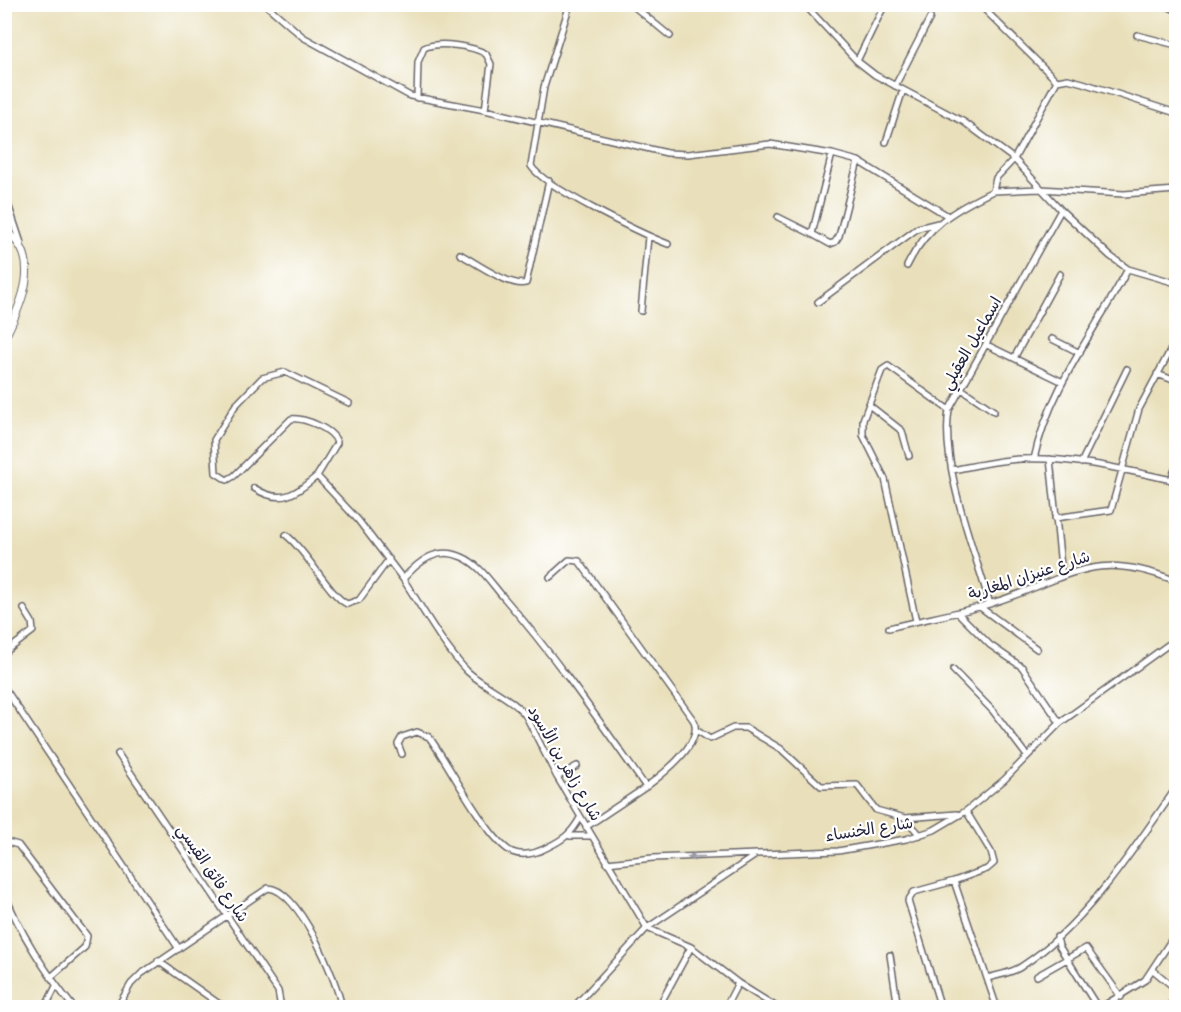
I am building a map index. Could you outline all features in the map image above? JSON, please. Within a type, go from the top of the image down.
[{"type":"street","points":[[265,4],[303,37],[396,91],[417,98],[485,110],[625,145],[678,154],[770,144],[832,154],[858,161],[948,216]]},
{"type":"street","points":[[570,4],[551,58],[531,166],[549,181],[648,237],[668,244]]},
{"type":"street","points":[[631,4],[670,36]]},
{"type":"street","points":[[804,4],[857,60],[896,86],[964,122],[1014,159],[1060,210],[1110,256],[1128,268],[1176,283]]},
{"type":"street","points":[[857,60],[885,4]]},
{"type":"street","points":[[979,4],[1057,81]]},
{"type":"street","points":[[1163,4],[1176,10]]},
{"type":"street","points":[[896,86],[930,18]]},
{"type":"street","points":[[1137,35],[1176,45]]},
{"type":"street","points":[[417,98],[418,62],[424,48],[434,45],[479,50],[486,54],[490,64],[485,110]]},
{"type":"street","points":[[1057,81],[1068,79],[1083,82],[1176,112]]},
{"type":"street","points":[[993,191],[998,175],[1014,159],[1057,81]]},
{"type":"street","points":[[886,142],[903,90]]},
{"type":"street","points":[[812,234],[832,154]]},
{"type":"street","points":[[778,217],[830,243],[837,239],[858,161]]},
{"type":"street","points":[[460,254],[507,280],[520,284],[526,283],[549,181]]},
{"type":"street","points":[[907,266],[919,242],[938,223],[993,191],[1040,189],[1110,194],[1176,190]]},
{"type":"street","points":[[4,192],[26,261],[24,291],[4,339]]},
{"type":"street","name":"اسماعيل العقيلي","points":[[990,604],[952,470],[947,438],[949,410],[1060,210]]},
{"type":"street","points":[[818,302],[918,228],[938,223]]},
{"type":"street","points":[[4,231],[21,243]]},
{"type":"street","points":[[641,311],[648,237]]},
{"type":"street","points":[[1034,459],[1042,428],[1064,382],[1128,268]]},
{"type":"street","points":[[1014,358],[1060,274]]},
{"type":"street","points":[[1052,339],[1080,353]]},
{"type":"street","points":[[1055,518],[1079,513],[1110,511],[1113,507],[1134,422],[1176,340]]},
{"type":"street","points":[[987,345],[1064,382]]},
{"type":"street","points":[[916,621],[885,479],[862,430],[882,370],[888,366],[949,410]]},
{"type":"street","points":[[1081,463],[1127,369]]},
{"type":"street","points":[[254,488],[271,497],[283,497],[303,487],[317,476],[337,440],[329,432],[300,419],[289,420],[234,476],[227,480],[216,473],[214,440],[235,406],[255,383],[269,375],[285,372],[349,403]]},
{"type":"street","points":[[1157,374],[1176,381]]},
{"type":"street","points":[[960,388],[994,411]]},
{"type":"street","points":[[869,405],[902,431],[909,456]]},
{"type":"street","points":[[1050,459],[1062,576]]},
{"type":"street","points":[[952,470],[1050,459],[1121,469],[1174,481],[1176,467]]},
{"type":"street","name":"شارع زاهر بن الأسود","points":[[317,476],[358,520],[389,560],[461,665],[478,681],[523,712],[580,818],[647,928]]},
{"type":"street","points":[[286,535],[304,551],[336,594],[347,604],[359,600],[389,560]]},
{"type":"street","points":[[403,579],[426,557],[443,554],[463,558],[492,584],[573,681],[646,787]]},
{"type":"street","points":[[550,577],[569,560],[579,561],[694,721],[696,730],[693,739],[680,756],[646,787],[586,827]]},
{"type":"street","name":"شارع عنيزان المغاربة","points":[[889,628],[990,604],[1085,568],[1112,565],[1147,570],[1176,581]]},
{"type":"street","points":[[980,607],[1037,649]]},
{"type":"street","points":[[4,653],[33,631],[32,622],[24,609]]},
{"type":"street","points":[[958,612],[990,645],[1022,667],[1060,723]]},
{"type":"street","name":"شارع الخنساء","points":[[607,863],[654,858],[754,856],[798,851],[838,851],[920,835],[964,812],[1060,723],[1176,639]]},
{"type":"street","points":[[954,670],[993,711],[1027,756]]},
{"type":"street","points":[[4,687],[179,949]]},
{"type":"street","points":[[696,730],[712,739],[734,728],[748,729],[781,749],[821,786],[833,787],[853,783],[861,788],[876,810],[905,818],[964,812],[991,852],[994,863],[987,869],[954,881],[914,892],[908,901],[941,1008]]},
{"type":"street","points":[[402,754],[398,744],[402,737],[417,732],[429,737],[487,825],[512,852],[531,854],[570,836],[592,836]]},
{"type":"street","name":"شارع فائق القيسي","points":[[118,754],[225,916],[278,991],[281,1008]]},
{"type":"street","points":[[557,777],[578,766]]},
{"type":"street","points":[[987,978],[1023,966],[1057,937],[1106,885],[1176,788]]},
{"type":"street","points":[[570,836],[580,818]]},
{"type":"street","points":[[905,818],[920,835]]},
{"type":"street","points":[[4,841],[18,845],[87,936],[85,947],[51,976]]},
{"type":"street","points":[[573,1008],[647,928],[754,856]]},
{"type":"street","points":[[954,881],[998,1008]]},
{"type":"street","points":[[117,1008],[131,984],[159,961],[268,888],[275,888],[287,895],[331,969],[342,1008]]},
{"type":"street","points":[[4,891],[10,906],[56,986],[74,1008]]},
{"type":"street","points":[[4,912],[10,906]]},
{"type":"street","points":[[647,928],[691,947],[738,983],[778,1008]]},
{"type":"street","points":[[1057,937],[1066,957],[1099,1008],[1137,987],[1154,970],[1176,933]]},
{"type":"street","points":[[658,1008],[691,947]]},
{"type":"street","points":[[1037,976],[1082,948],[1088,949],[1121,997]]},
{"type":"street","points":[[890,955],[898,1008]]},
{"type":"street","points":[[159,961],[225,1008]]},
{"type":"street","points":[[1154,970],[1176,989]]},
{"type":"street","points":[[725,1008],[738,983]]},
{"type":"street","points":[[45,1008],[56,986]]},
{"type":"street","points":[[1165,1008],[1176,1000]]}]
